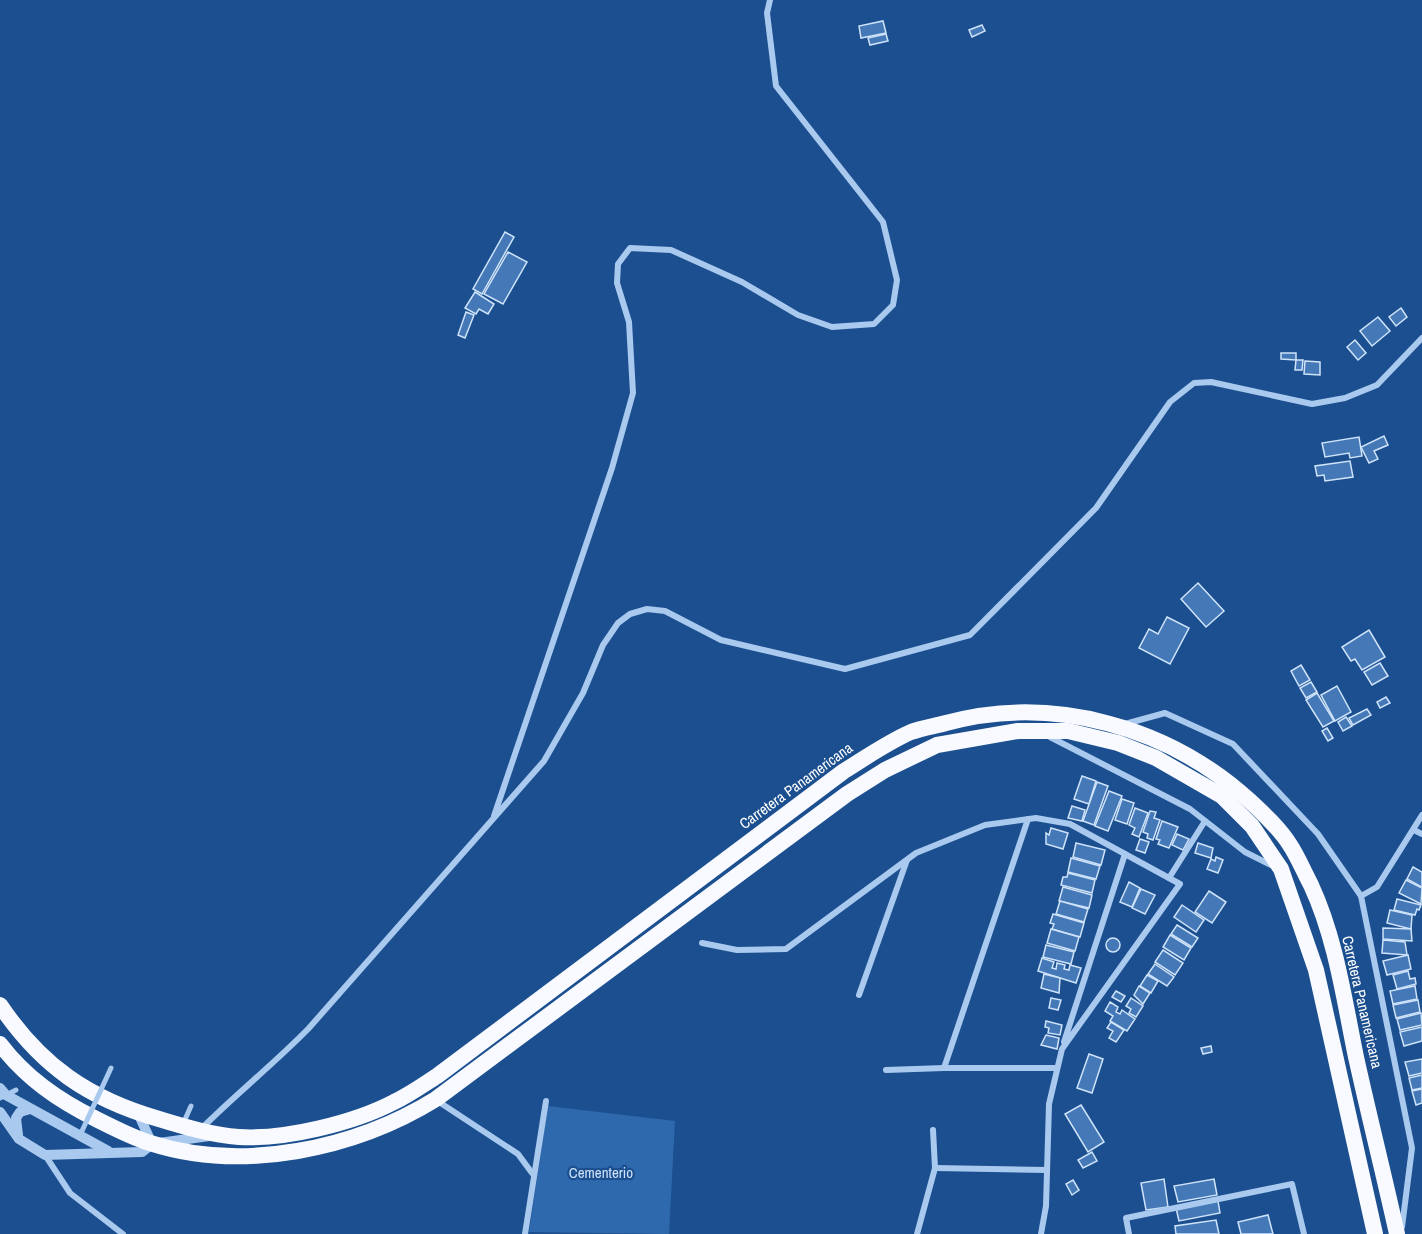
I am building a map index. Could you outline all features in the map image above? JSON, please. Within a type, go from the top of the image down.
[{"type":"highway","name":"Carretera Panamericana","points":[[0,1005],[15,1027],[43,1059],[70,1081],[138,1113],[200,1131],[221,1135],[261,1137],[300,1131],[358,1117],[394,1102],[437,1076],[844,771],[911,732],[959,719],[1005,712],[1048,713],[1119,726],[1160,741],[1193,758],[1231,784],[1262,813],[1289,844],[1312,887],[1333,947],[1399,1234]]},
{"type":"highway","points":[[0,1044],[16,1066],[44,1089],[70,1106],[152,1144],[189,1152],[235,1156],[283,1152],[347,1139],[397,1121],[436,1099],[847,794],[885,770],[937,745],[1018,731],[1078,733],[1118,743],[1156,758],[1222,796],[1252,826],[1281,869],[1316,970],[1375,1234]]},
{"type":"street","points":[[493,819],[612,468],[633,393],[629,322],[617,283],[618,264],[630,248],[671,250],[742,282],[798,315],[832,327],[874,324],[893,305],[897,280],[883,222],[776,86],[766,13],[770,0]]},
{"type":"street","points":[[200,1131],[234,1095],[279,1060],[309,1028],[544,761],[583,693],[603,645],[618,623],[630,614],[647,609],[665,610],[722,640],[845,669],[970,635],[1096,508],[1170,402],[1194,383],[1211,382],[1312,404],[1345,398],[1377,385],[1422,338]]},
{"type":"street","points":[[1119,726],[1165,713],[1233,744],[1318,834],[1361,896],[1412,1148],[1399,1234]]},
{"type":"street","points":[[1039,731],[1179,804],[1245,852],[1281,869]]},
{"type":"street","points":[[1361,896],[1377,887],[1422,815]]},
{"type":"street","points":[[944,1068],[1028,819]]},
{"type":"street","points":[[702,943],[736,950],[786,949],[916,853],[985,825],[1028,819],[1070,824],[1180,884],[1062,1049]]},
{"type":"street","points":[[1169,878],[1205,821]]},
{"type":"street","points":[[1414,830],[1422,834]]},
{"type":"street","points":[[1041,1234],[1046,1206],[1049,1104],[1062,1049],[1125,854]]},
{"type":"street","points":[[860,995],[908,860]]},
{"type":"street","points":[[82,1131],[111,1068]]},
{"type":"street","points":[[886,1070],[1057,1068]]},
{"type":"street","points":[[5,1093],[108,1151]]},
{"type":"street","points":[[436,1099],[518,1154],[529,1166],[532,1175]]},
{"type":"street","points":[[525,1234],[532,1175],[546,1101]]},
{"type":"street","points":[[182,1126],[190,1106]]},
{"type":"street","points":[[19,1139],[16,1118],[20,1112],[30,1109]]},
{"type":"street","points":[[0,1112],[19,1139],[45,1155],[70,1193],[123,1234]]},
{"type":"street","points":[[138,1113],[152,1144]]},
{"type":"street","points":[[917,1234],[935,1168],[933,1131]]},
{"type":"street","points":[[45,1155],[77,1156],[108,1151],[142,1152],[152,1144],[221,1135]]},
{"type":"street","points":[[935,1168],[1047,1170]]},
{"type":"street","points":[[1129,1234],[1126,1218],[1292,1184],[1304,1234]]},
{"type":"green space","name":"Cementerio","points":[[548,1106],[675,1121],[669,1234],[529,1232]]},
{"type":"building","points":[[883,21],[886,33],[861,38],[859,26]]},
{"type":"building","points":[[982,25],[985,31],[972,37],[969,30]]},
{"type":"building","points":[[886,34],[888,41],[870,45],[868,38]]},
{"type":"building","points":[[505,232],[514,237],[482,294],[473,289]]},
{"type":"building","points":[[508,252],[527,262],[503,304],[484,294]]},
{"type":"building","points":[[475,292],[494,304],[488,314],[479,309],[476,314],[465,308]]},
{"type":"building","points":[[1401,308],[1407,317],[1396,326],[1389,317]]},
{"type":"building","points":[[466,312],[474,315],[465,338],[458,335]]},
{"type":"building","points":[[1378,317],[1390,331],[1372,346],[1360,331]]},
{"type":"building","points":[[1355,340],[1366,353],[1358,360],[1347,347]]},
{"type":"building","points":[[1281,353],[1296,353],[1296,360],[1281,359]]},
{"type":"building","points":[[1296,360],[1303,360],[1302,370],[1295,370]]},
{"type":"building","points":[[1305,361],[1320,362],[1320,375],[1304,374]]},
{"type":"building","points":[[1384,436],[1388,445],[1374,451],[1378,459],[1369,463],[1361,447]]},
{"type":"building","points":[[1359,437],[1362,456],[1350,458],[1349,453],[1325,457],[1322,443]]},
{"type":"building","points":[[1350,461],[1353,477],[1325,481],[1324,475],[1317,476],[1315,466]]},
{"type":"building","points":[[1198,583],[1224,611],[1206,627],[1181,599]]},
{"type":"building","points":[[1167,617],[1189,628],[1170,664],[1139,648],[1149,629],[1158,634]]},
{"type":"building","points":[[1369,630],[1385,657],[1362,670],[1355,659],[1351,661],[1342,647]]},
{"type":"building","points":[[1380,663],[1388,676],[1372,685],[1364,672]]},
{"type":"building","points":[[1301,665],[1310,680],[1299,686],[1291,671]]},
{"type":"building","points":[[1311,682],[1317,692],[1306,698],[1300,688]]},
{"type":"building","points":[[1337,686],[1351,712],[1335,721],[1321,695]]},
{"type":"building","points":[[1317,693],[1334,721],[1323,727],[1306,700]]},
{"type":"building","points":[[1386,697],[1390,703],[1380,708],[1377,702]]},
{"type":"building","points":[[1367,709],[1371,715],[1353,725],[1349,718]]},
{"type":"building","points":[[1346,717],[1352,726],[1343,731],[1338,722]]},
{"type":"building","points":[[1327,728],[1333,738],[1328,741],[1322,731]]},
{"type":"building","points":[[1082,776],[1096,781],[1089,804],[1074,799]]},
{"type":"building","points":[[1097,782],[1108,786],[1094,825],[1083,821]]},
{"type":"building","points":[[1109,791],[1122,796],[1108,831],[1095,826]]},
{"type":"building","points":[[1122,799],[1134,803],[1127,824],[1115,820]]},
{"type":"building","points":[[1072,806],[1085,810],[1082,821],[1068,818]]},
{"type":"building","points":[[1135,808],[1148,813],[1139,837],[1132,834],[1135,828],[1129,825]]},
{"type":"building","points":[[1150,811],[1156,812],[1154,818],[1160,820],[1153,840],[1147,838],[1148,834],[1143,832]]},
{"type":"building","points":[[1162,821],[1178,827],[1169,848],[1158,844],[1160,840],[1156,839]]},
{"type":"building","points":[[1051,828],[1068,833],[1063,849],[1046,844],[1046,833],[1049,835]]},
{"type":"building","points":[[1177,834],[1189,839],[1183,850],[1172,845]]},
{"type":"building","points":[[1140,839],[1149,842],[1145,853],[1136,850]]},
{"type":"building","points":[[1076,843],[1105,850],[1101,865],[1073,857]]},
{"type":"building","points":[[1198,843],[1213,848],[1211,858],[1195,853]]},
{"type":"building","points":[[1216,857],[1223,860],[1218,873],[1207,869],[1211,859],[1215,861]]},
{"type":"building","points":[[1071,858],[1100,866],[1096,879],[1068,872]]},
{"type":"building","points":[[1413,867],[1422,872],[1422,887],[1407,879]]},
{"type":"building","points":[[1068,873],[1095,880],[1092,893],[1061,885],[1063,877],[1067,877]]},
{"type":"building","points":[[1406,880],[1422,888],[1421,904],[1399,893]]},
{"type":"building","points":[[1129,882],[1140,888],[1132,907],[1120,902]]},
{"type":"building","points":[[1063,887],[1092,895],[1089,908],[1059,901]]},
{"type":"building","points":[[1141,889],[1155,895],[1145,914],[1132,908]]},
{"type":"building","points":[[1209,891],[1226,902],[1212,923],[1195,912]]},
{"type":"building","points":[[1397,899],[1421,905],[1415,915],[1394,910]]},
{"type":"building","points":[[1060,901],[1088,909],[1084,922],[1056,914]]},
{"type":"building","points":[[1182,905],[1204,920],[1196,932],[1174,917]]},
{"type":"building","points":[[1390,910],[1412,915],[1411,929],[1387,923]]},
{"type":"building","points":[[1053,914],[1084,923],[1080,937],[1052,929],[1054,924],[1050,923]]},
{"type":"building","points":[[1177,925],[1198,938],[1192,947],[1171,934]]},
{"type":"building","points":[[1383,928],[1411,929],[1412,941],[1383,939]]},
{"type":"building","points":[[1051,929],[1079,937],[1075,951],[1047,943]]},
{"type":"building","points":[[1170,935],[1191,948],[1184,960],[1163,947]]},
{"type":"building","points":[[1113,938],[1118,940],[1120,945],[1118,950],[1113,952],[1108,950],[1106,945],[1108,940]]},
{"type":"building","points":[[1383,940],[1405,942],[1407,955],[1382,953]]},
{"type":"building","points":[[1046,945],[1074,952],[1071,964],[1043,957]]},
{"type":"building","points":[[1163,950],[1183,963],[1175,975],[1155,962]]},
{"type":"building","points":[[1408,955],[1411,969],[1387,975],[1383,961]]},
{"type":"building","points":[[1042,958],[1054,962],[1052,968],[1056,969],[1057,963],[1065,965],[1064,969],[1069,970],[1070,965],[1081,968],[1076,983],[1038,971]]},
{"type":"building","points":[[1155,964],[1174,977],[1167,986],[1148,974]]},
{"type":"building","points":[[1408,971],[1410,979],[1415,978],[1416,984],[1397,989],[1393,975]]},
{"type":"building","points":[[1044,974],[1060,978],[1059,993],[1041,988]]},
{"type":"building","points":[[1147,975],[1158,981],[1151,993],[1140,986]]},
{"type":"building","points":[[1139,986],[1150,993],[1143,1004],[1134,995]]},
{"type":"building","points":[[1415,986],[1417,999],[1393,1004],[1390,991]]},
{"type":"building","points":[[1116,991],[1125,996],[1121,1002],[1112,997]]},
{"type":"building","points":[[1051,998],[1061,1000],[1058,1010],[1049,1008]]},
{"type":"building","points":[[1131,998],[1143,1006],[1136,1017],[1129,1013],[1131,1009],[1126,1006]]},
{"type":"building","points":[[1418,1000],[1420,1012],[1396,1018],[1393,1005]]},
{"type":"building","points":[[1110,1002],[1118,1007],[1116,1012],[1120,1014],[1122,1010],[1135,1019],[1127,1031],[1110,1021],[1113,1016],[1105,1011]]},
{"type":"building","points":[[1421,1013],[1422,1025],[1400,1030],[1397,1019]]},
{"type":"building","points":[[1046,1021],[1062,1025],[1060,1035],[1048,1033],[1049,1028],[1045,1027]]},
{"type":"building","points":[[1111,1022],[1124,1030],[1116,1042],[1109,1038],[1113,1031],[1107,1028]]},
{"type":"building","points":[[1422,1027],[1422,1041],[1404,1046],[1400,1032]]},
{"type":"building","points":[[1046,1035],[1059,1038],[1057,1049],[1041,1045]]},
{"type":"building","points":[[1211,1046],[1212,1052],[1203,1054],[1201,1048]]},
{"type":"building","points":[[1089,1054],[1103,1059],[1092,1093],[1077,1088]]},
{"type":"building","points":[[1422,1059],[1422,1073],[1409,1076],[1405,1062]]},
{"type":"building","points":[[1422,1075],[1422,1088],[1412,1090],[1409,1078]]},
{"type":"building","points":[[1422,1089],[1422,1103],[1416,1105],[1412,1091]]},
{"type":"building","points":[[1081,1105],[1104,1142],[1088,1152],[1065,1114]]},
{"type":"building","points":[[1092,1152],[1097,1161],[1083,1168],[1078,1160]]},
{"type":"building","points":[[1164,1179],[1168,1207],[1146,1210],[1141,1183]]},
{"type":"building","points":[[1214,1179],[1217,1195],[1178,1202],[1174,1186]]},
{"type":"building","points":[[1073,1180],[1079,1190],[1072,1195],[1066,1184]]},
{"type":"building","points":[[1218,1201],[1220,1213],[1179,1221],[1176,1208]]},
{"type":"building","points":[[1268,1215],[1273,1234],[1241,1234],[1238,1222]]},
{"type":"building","points":[[1216,1220],[1219,1234],[1176,1234],[1175,1226]]}]
